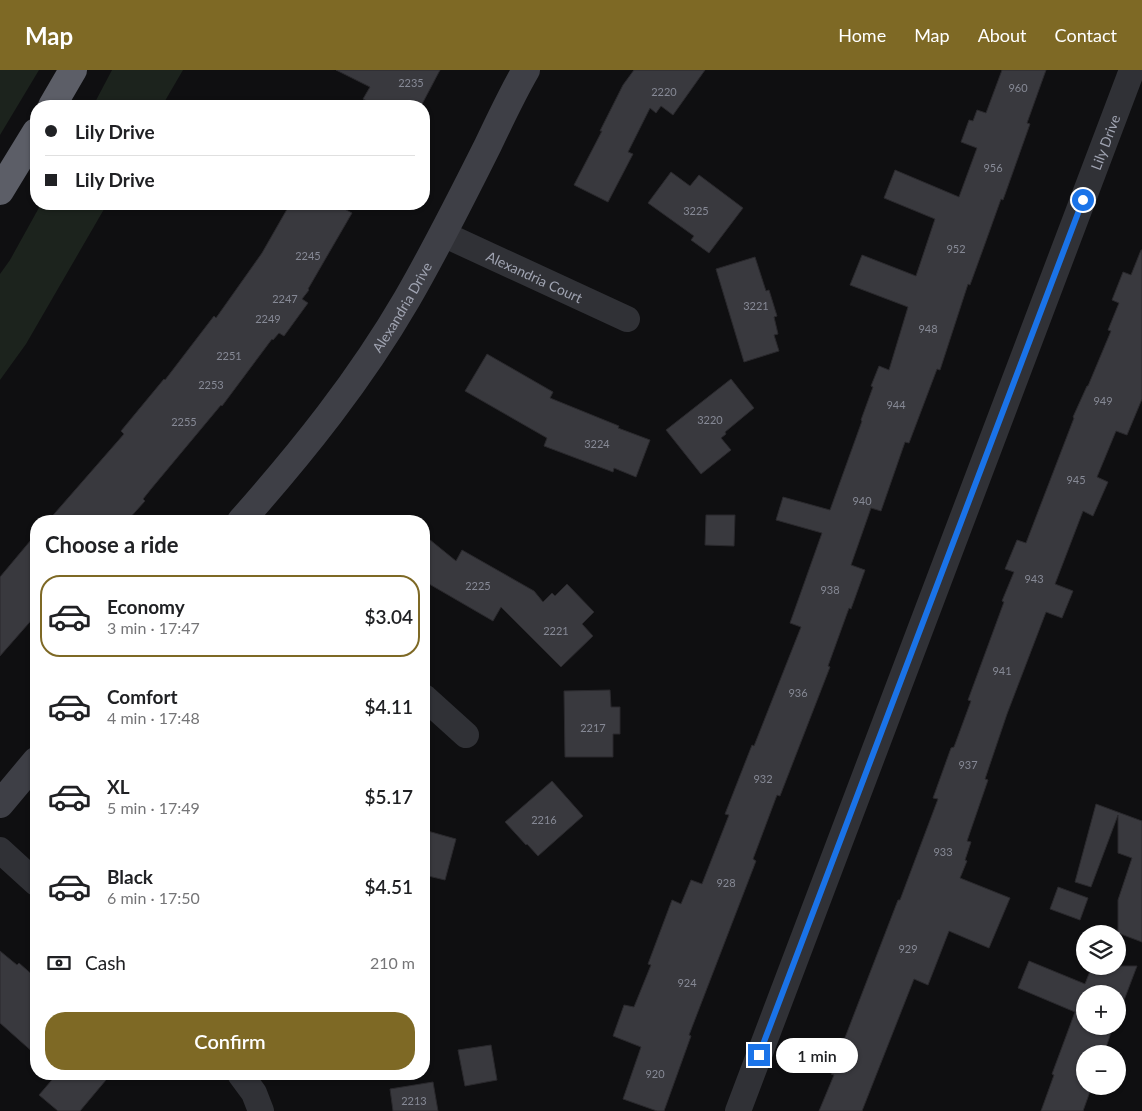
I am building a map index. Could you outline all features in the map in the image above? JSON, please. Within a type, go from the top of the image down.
[{"type":"highway","points":[[56,100],[73,70]]},
{"type":"highway","points":[[0,191],[30,142]]},
{"type":"street","name":"Alexandria Drive","points":[[246,515],[278,479],[332,411],[371,357],[406,301],[443,234],[526,70]]},
{"type":"street","name":"Lily Drive","points":[[738,1111],[1132,70]]},
{"type":"street","name":"Alexandria Court","points":[[443,234],[627,319]]},
{"type":"street","points":[[430,702],[466,735]]},
{"type":"street","points":[[0,804],[30,768]]},
{"type":"street","points":[[0,850],[30,878]]},
{"type":"street","points":[[244,1080],[254,1093],[261,1111]]},
{"type":"shaded area","points":[[0,70],[39,70],[0,135]]},
{"type":"shaded area","points":[[112,70],[183,70],[166,100],[96,100]]},
{"type":"shaded area","points":[[38,210],[104,210],[26,344],[0,380],[0,274],[10,260]]},
{"type":"building","points":[[336,70],[440,70],[424,100],[365,100],[363,99],[370,87]]},
{"type":"building","points":[[634,70],[705,70],[673,115],[661,106],[656,113],[650,108],[628,152],[633,154],[608,202],[574,185],[623,85]]},
{"type":"building","points":[[1002,70],[1046,70],[1027,123],[1030,124],[1003,200],[1001,199],[970,285],[968,284],[940,370],[937,369],[909,443],[905,442],[881,511],[871,508],[851,565],[865,570],[828,666],[830,667],[780,796],[777,795],[753,859],[756,861],[689,1035],[691,1036],[664,1111],[657,1111],[623,1099],[641,1047],[613,1036],[624,1005],[634,1007],[651,965],[648,964],[672,900],[681,904],[691,880],[702,884],[729,815],[725,814],[801,627],[790,623],[822,533],[776,520],[783,497],[830,510],[862,421],[873,387],[871,386],[879,366],[889,370],[908,307],[850,285],[862,255],[916,276],[935,219],[884,198],[895,170],[959,197],[977,148],[961,142],[969,120],[973,121],[977,110],[986,113]]},
{"type":"building","points":[[671,172],[690,186],[699,175],[743,208],[709,253],[691,240],[694,236],[648,203]]},
{"type":"building","points":[[287,210],[346,210],[352,213],[309,290],[302,299],[308,303],[284,336],[279,333],[272,339],[222,406],[151,489],[143,499],[145,501],[132,515],[53,515],[124,434],[121,431],[165,380],[214,316],[216,318],[262,253]]},
{"type":"building","points":[[1141,250],[1142,399],[1127,435],[1116,431],[1097,477],[1108,482],[1093,516],[1083,511],[1055,584],[1073,591],[1062,618],[1046,612],[1007,714],[985,779],[988,780],[967,841],[971,842],[965,860],[967,861],[960,878],[1010,898],[989,948],[949,931],[928,985],[914,979],[862,1111],[819,1111],[834,1075],[831,1074],[938,799],[933,798],[971,701],[968,700],[1014,572],[1005,569],[1017,540],[1026,543],[1073,417],[1111,331],[1108,330],[1119,303],[1112,300],[1123,272],[1131,275]]},
{"type":"building","points":[[755,257],[766,291],[769,290],[777,316],[774,317],[778,334],[774,335],[779,351],[744,362],[716,269]]},
{"type":"building","points":[[487,354],[553,392],[550,398],[650,440],[636,477],[614,468],[613,472],[544,446],[547,438],[465,391]]},
{"type":"building","points":[[731,379],[754,408],[725,432],[726,434],[721,438],[731,450],[701,474],[666,430]]},
{"type":"building","points":[[706,515],[735,515],[734,546],[705,545]]},
{"type":"building","points":[[430,540],[456,561],[462,550],[534,591],[543,602],[552,593],[555,596],[567,584],[594,612],[582,624],[593,636],[561,667],[501,607],[493,621],[430,584]]},
{"type":"building","points":[[30,541],[30,622],[0,656],[0,577]]},
{"type":"building","points":[[610,690],[611,707],[620,707],[620,734],[613,734],[613,757],[565,757],[564,691]]},
{"type":"building","points":[[552,781],[583,816],[538,856],[505,822]]},
{"type":"building","points":[[1096,804],[1142,821],[1142,942],[1126,936],[1126,925],[1118,925],[1118,900],[1132,858],[1118,853],[1118,815],[1091,887],[1075,882]]},
{"type":"building","points":[[430,832],[456,839],[445,880],[430,876]]},
{"type":"building","points":[[1058,887],[1088,898],[1080,920],[1050,909]]},
{"type":"building","points":[[0,951],[30,973],[30,1050],[0,1023]]},
{"type":"building","points":[[1029,961],[1085,984],[1088,975],[1126,975],[1126,966],[1137,966],[1126,995],[1126,985],[1076,985],[1076,1035],[1110,1035],[1107,1045],[1076,1045],[1076,1095],[1089,1095],[1083,1111],[1041,1111],[1054,1075],[1052,1074],[1075,1012],[1018,988]]},
{"type":"building","points":[[491,1045],[497,1080],[465,1086],[458,1050]]},
{"type":"building","points":[[52,1080],[106,1080],[80,1111],[58,1111],[39,1095]]},
{"type":"building","points":[[433,1082],[438,1111],[393,1111],[390,1089]]},
{"type":"route","points":[[759,1055],[1083,200]]}]
